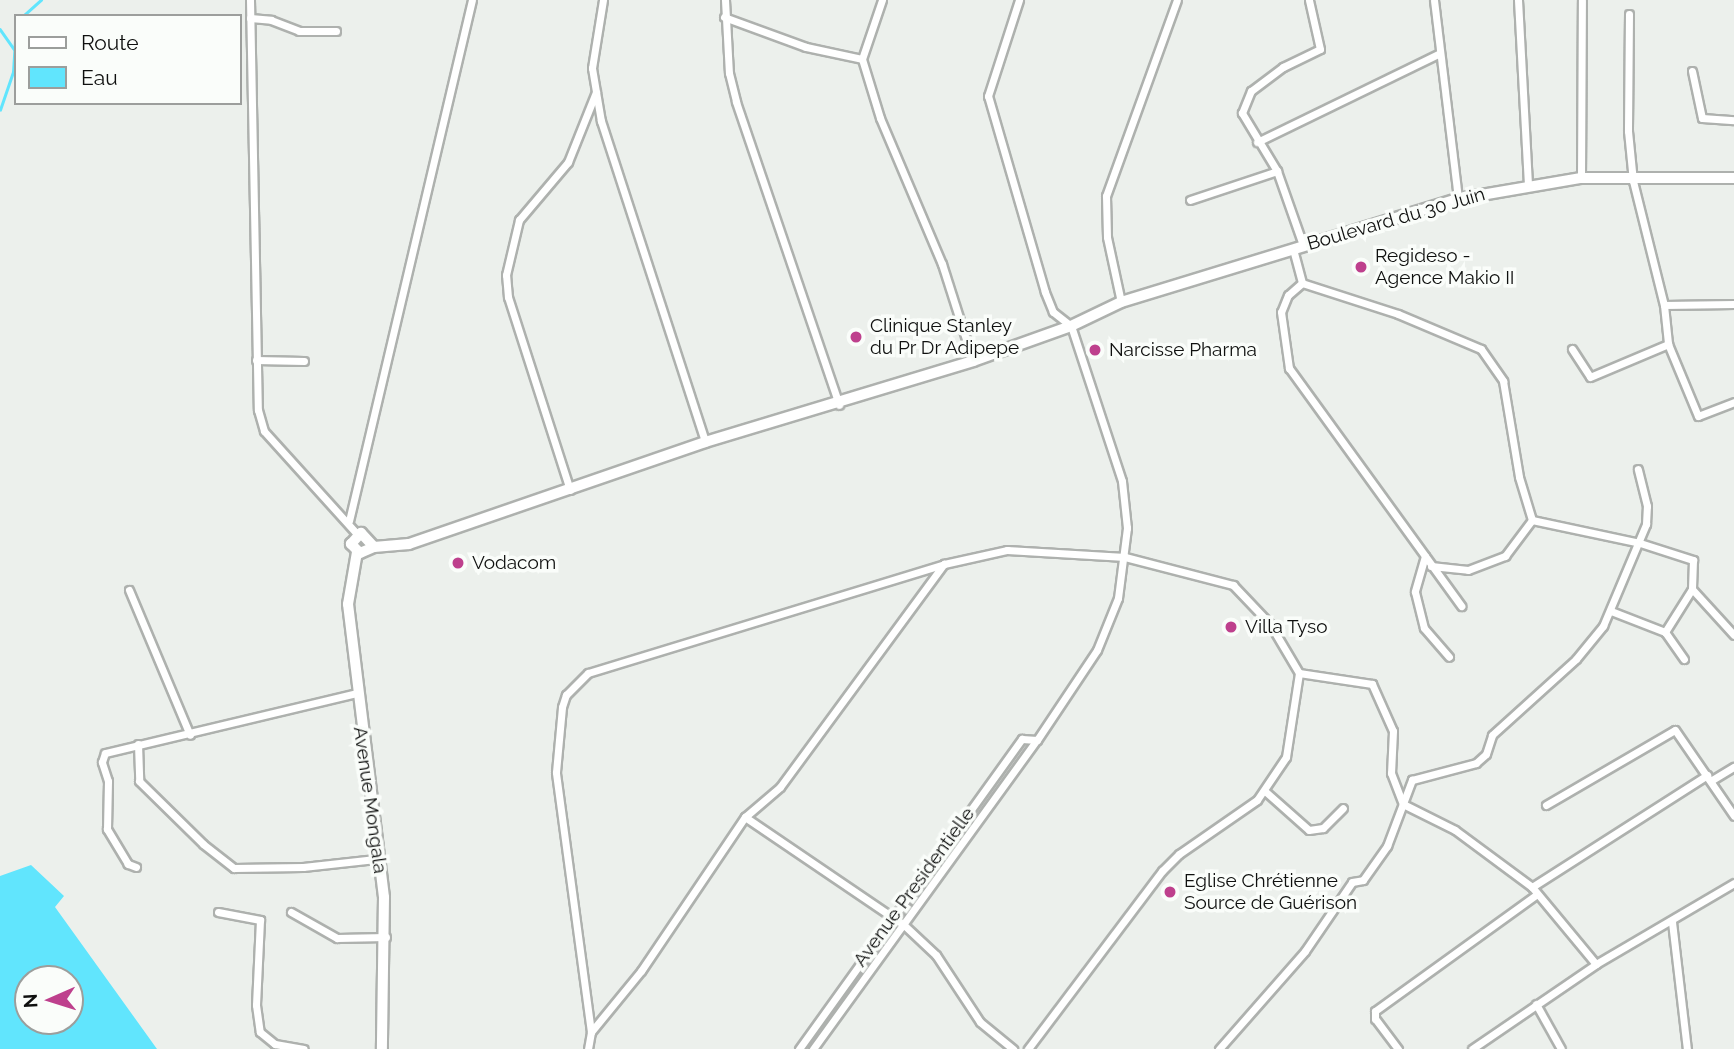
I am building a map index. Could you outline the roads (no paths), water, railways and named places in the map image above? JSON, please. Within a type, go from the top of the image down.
[{"type":"street","points":[[250,0],[256,360],[264,431],[349,521],[357,534],[367,536],[374,547]]},
{"type":"street","points":[[349,521],[472,0]]},
{"type":"street","points":[[603,0],[593,49],[601,121],[705,442]]},
{"type":"street","points":[[725,0],[724,17],[736,102],[839,405]]},
{"type":"street","points":[[882,0],[862,59],[880,118],[942,264],[973,361]]},
{"type":"street","points":[[1019,0],[988,96],[1045,292],[1053,312],[1071,326]]},
{"type":"street","points":[[1121,302],[1107,237],[1106,196],[1177,0]]},
{"type":"street","points":[[1302,282],[1298,247],[1277,171],[1246,125],[1244,100],[1283,67],[1320,49],[1309,0]]},
{"type":"street","points":[[1434,0],[1438,54],[1458,199]]},
{"type":"street","points":[[1518,0],[1528,184]]},
{"type":"street","points":[[1581,178],[1582,0]]},
{"type":"street","points":[[1629,14],[1628,131],[1633,181],[1664,305],[1668,344],[1698,416],[1734,402]]},
{"type":"street","points":[[724,17],[795,43],[862,59]]},
{"type":"street","points":[[250,19],[271,20],[299,31],[336,31]]},
{"type":"street","points":[[1257,142],[1438,54]]},
{"type":"street","points":[[1692,71],[1702,118],[1734,120]]},
{"type":"street","points":[[570,490],[508,297],[506,275],[519,220],[568,162],[597,90]]},
{"type":"street","points":[[1190,200],[1277,171]]},
{"type":"street","name":"Boulevard du 30 Juin","points":[[357,552],[374,547],[410,544],[705,442],[839,405],[973,361],[1071,326],[1121,302],[1458,199],[1528,184],[1581,178],[1633,181],[1734,178]]},
{"type":"street","points":[[1302,282],[1398,314],[1481,349],[1503,381],[1519,477],[1532,520]]},
{"type":"street","points":[[1302,282],[1287,295],[1281,312],[1289,368],[1461,606]]},
{"type":"street","points":[[1664,305],[1734,303]]},
{"type":"street","name":"Avenue Presidentielle","points":[[813,1049],[904,925],[953,852],[1037,740],[1097,650],[1118,598],[1128,528],[1122,481],[1071,326]]},
{"type":"street","points":[[1572,349],[1590,377],[1668,344]]},
{"type":"street","points":[[256,360],[304,361]]},
{"type":"street","points":[[1219,1049],[1305,951],[1352,882],[1363,880],[1387,846],[1407,788],[1420,775],[1476,763],[1486,754],[1492,735],[1589,645],[1611,611],[1640,543],[1647,506],[1637,469]]},
{"type":"street","points":[[1532,520],[1640,543],[1693,561],[1692,589],[1665,632]]},
{"type":"street","points":[[1432,566],[1468,570],[1505,556],[1532,520]]},
{"type":"street","name":"Avenue Mongala","points":[[357,534],[351,544],[357,552],[348,604],[356,693],[386,937],[382,1049]]},
{"type":"street","points":[[588,1049],[591,1032],[556,772],[566,695],[588,673],[944,564],[1007,550],[1125,557],[1233,585],[1270,624],[1299,673],[1291,742],[1266,792],[1162,871],[1028,1049]]},
{"type":"street","points":[[1424,556],[1415,589],[1421,617],[1427,635],[1449,657]]},
{"type":"street","points":[[591,1032],[640,971],[745,817],[780,787],[944,564]]},
{"type":"street","points":[[1692,589],[1734,635]]},
{"type":"street","points":[[129,590],[190,734]]},
{"type":"street","points":[[1611,611],[1665,632],[1684,659]]},
{"type":"street","points":[[1299,673],[1372,684],[1393,731],[1391,773],[1402,804],[1455,830],[1534,890],[1596,964]]},
{"type":"street","points":[[136,867],[128,864],[107,829],[107,781],[102,762],[114,748],[190,734],[356,693]]},
{"type":"street","points":[[1546,805],[1672,730],[1709,777],[1734,816]]},
{"type":"street","name":"Avenue Presidentielle","points":[[799,1049],[892,915],[1022,740],[1037,740]]},
{"type":"street","points":[[138,744],[139,781],[203,844],[234,868],[303,867],[376,859]]},
{"type":"street","points":[[1398,1049],[1375,1018],[1375,1011],[1534,890],[1709,777],[1734,767]]},
{"type":"street","points":[[1266,792],[1309,830],[1323,828],[1343,808]]},
{"type":"street","points":[[745,817],[904,925],[936,955],[980,1022],[1013,1049]]},
{"type":"street","points":[[944,843],[953,852]]},
{"type":"street","points":[[1472,1049],[1596,964],[1672,922],[1734,883]]},
{"type":"street","points":[[218,912],[260,920],[256,1005],[260,1032],[275,1044],[304,1049]]},
{"type":"street","points":[[291,912],[337,938],[386,937]]},
{"type":"street","points":[[1672,922],[1686,1049]]},
{"type":"street","points":[[1536,1004],[1560,1049]]},
{"type":"water","points":[[31,865],[64,896],[55,907],[157,1049],[0,1049],[0,876]]},
{"type":"waterway","points":[[25,14],[41,0]]},
{"type":"waterway","points":[[0,29],[14,49]]},
{"type":"waterway","points":[[0,110],[13,72],[14,56]]},
{"type":"place","name":"Regideso - Agence Makio II","points":[[1361,267]]},
{"type":"place","name":"Clinique Stanley du Pr Dr Adipepe","points":[[856,337]]},
{"type":"place","name":"Narcisse Pharma","points":[[1095,350]]},
{"type":"place","name":"Vodacom","points":[[458,563]]},
{"type":"place","name":"Villa Tyso","points":[[1231,627]]},
{"type":"place","name":"Eglise Chrétienne Source de Guérison","points":[[1170,892]]}]
